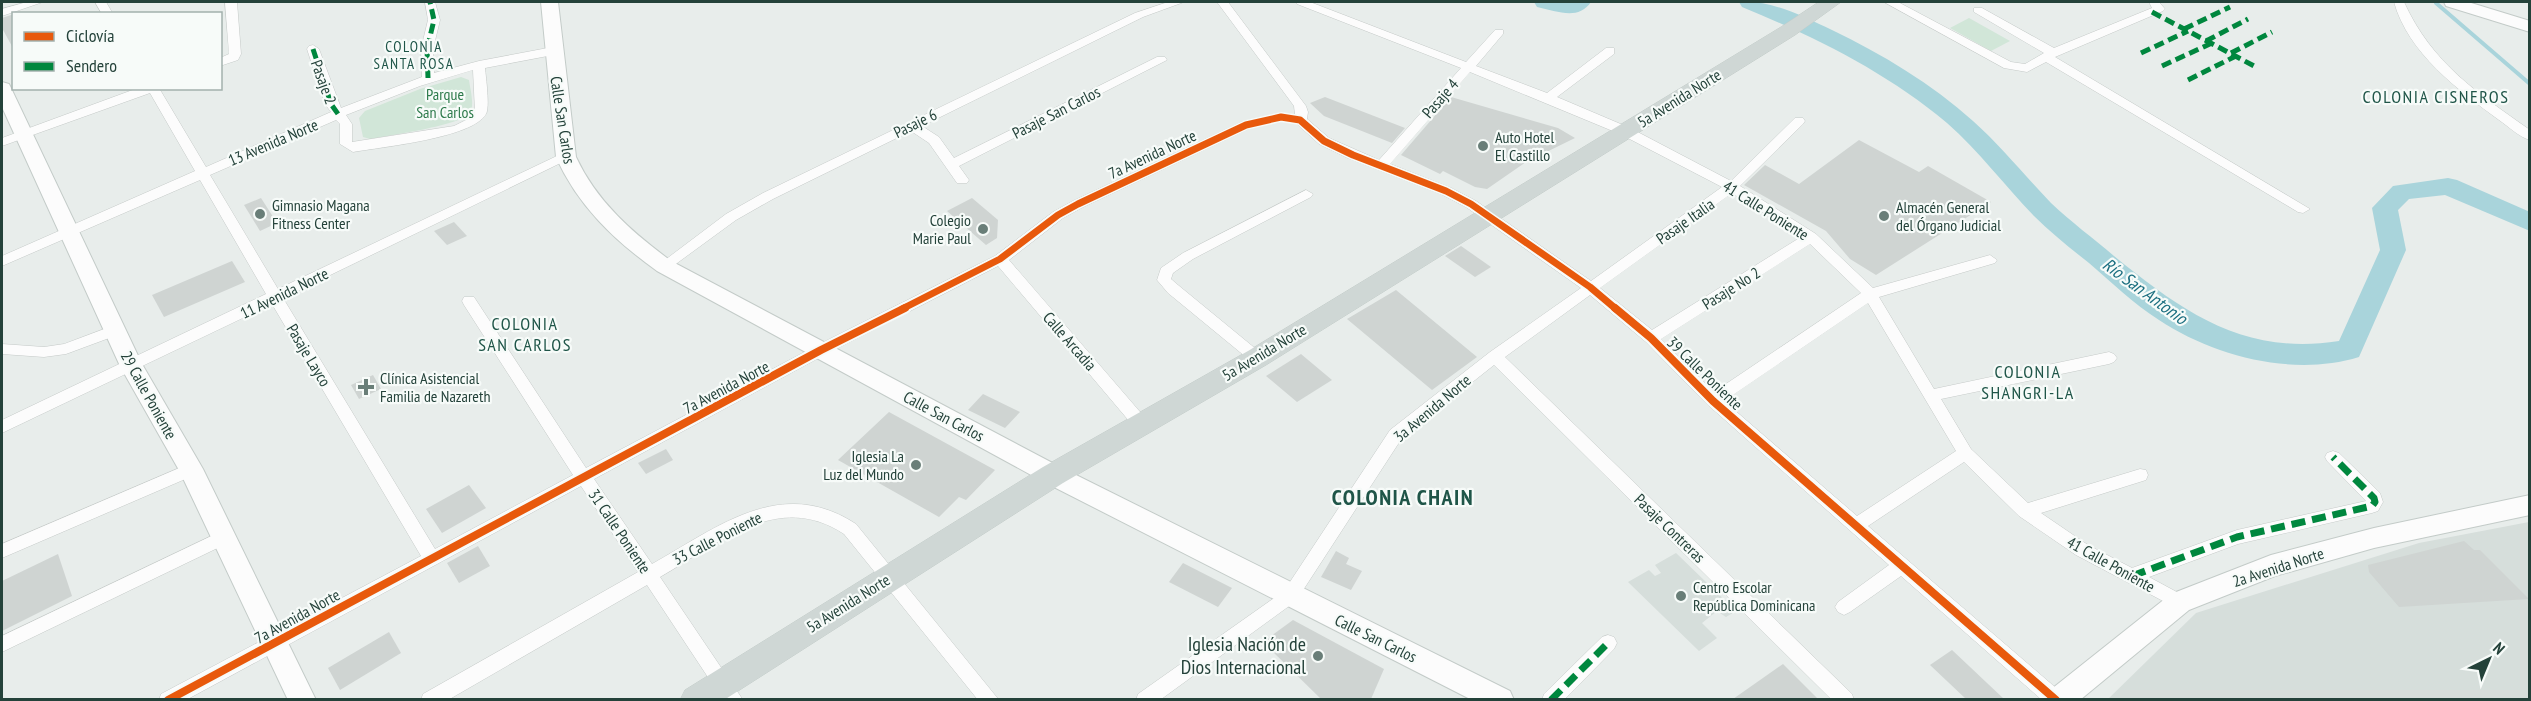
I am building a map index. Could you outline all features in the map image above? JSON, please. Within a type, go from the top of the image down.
[{"type":"main road","name":"5a Avenida Norte","points":[[717,694],[889,577],[1053,475],[1257,358],[1788,31],[1831,2]]},
{"type":"street","points":[[2,13],[37,2]]},
{"type":"street","points":[[225,61],[235,54],[231,2]]},
{"type":"street","points":[[428,78],[427,51],[435,22],[434,10],[430,2]]},
{"type":"street","name":"Calle San Carlos","points":[[549,2],[566,157],[572,173],[591,201],[624,238],[664,266],[1053,475],[1290,596],[1500,699]]},
{"type":"street","name":"Pasaje 6","points":[[664,266],[749,207],[911,125],[1139,15],[1178,2]]},
{"type":"street","name":"39 Calle Poniente","points":[[1222,2],[1300,106],[1302,112],[1300,120],[1324,141],[1353,155],[1446,191],[1471,204],[1590,287],[1650,338],[1713,401],[2058,699]]},
{"type":"street","name":"41 Calle Poniente","points":[[1301,2],[1326,5],[1625,131],[1732,187],[1811,237],[1870,294],[1965,453],[2025,511],[2082,550],[2180,602]]},
{"type":"street","points":[[1890,2],[2008,65],[2027,68],[2050,55],[2158,9],[2154,2]]},
{"type":"street","points":[[2398,2],[2408,27],[2444,68],[2479,99],[2529,136]]},
{"type":"street","points":[[2451,2],[2529,27]]},
{"type":"street","points":[[1978,10],[2303,209]]},
{"type":"street","name":"Pasaje 4","points":[[1382,165],[1498,32]]},
{"type":"street","name":"Pasaje 2","points":[[313,49],[331,104],[346,128],[346,144],[353,148],[461,127],[477,119],[481,112],[479,65]]},
{"type":"street","name":"13 Avenida Norte","points":[[2,261],[338,114],[428,78],[479,65],[553,51]]},
{"type":"street","points":[[1548,98],[1610,51]]},
{"type":"street","name":"Pasaje San Carlos","points":[[951,165],[1161,60]]},
{"type":"street","name":"29 Calle Poniente","points":[[2,88],[12,139],[68,233],[130,366],[191,469],[302,699]]},
{"type":"street","points":[[12,139],[147,90]]},
{"type":"street","name":"Pasaje Layco","points":[[153,90],[431,558]]},
{"type":"street","name":"7a Avenida Norte","points":[[168,699],[821,350],[1000,259],[1058,215],[1078,204],[1246,125],[1281,117],[1300,120]]},
{"type":"street","name":"Pasaje Italia","points":[[1590,287],[1732,187],[1799,121]]},
{"type":"street","points":[[911,125],[934,140],[962,180]]},
{"type":"street","name":"11 Avenida Norte","points":[[2,427],[566,157]]},
{"type":"street","points":[[1257,358],[1173,289],[1164,280],[1166,271],[1188,256],[1306,194]]},
{"type":"street","name":"Pasaje No 2","points":[[1650,338],[1811,237]]},
{"type":"street","name":"Calle Arcadia","points":[[1000,259],[1141,424]]},
{"type":"street","points":[[1713,401],[1870,294],[1990,260]]},
{"type":"street","name":"3a Avenida Norte","points":[[1145,699],[1290,596],[1396,434],[1495,356],[1590,287]]},
{"type":"street","name":"31 Calle Poniente","points":[[469,301],[648,574],[717,694]]},
{"type":"street","points":[[2,349],[44,352],[66,349],[115,330]]},
{"type":"street","name":"Pasaje Contreras","points":[[1495,356],[1845,699]]},
{"type":"street","points":[[1932,395],[2109,358]]},
{"type":"street","points":[[1857,525],[1965,453]]},
{"type":"street","points":[[2132,576],[2237,537],[2372,506],[2375,502],[2374,498],[2333,457]]},
{"type":"street","points":[[2,551],[191,469]]},
{"type":"street","points":[[2025,511],[2140,475]]},
{"type":"street","name":"2a Avenida Norte","points":[[2058,699],[2180,602],[2271,566],[2374,538],[2529,505]]},
{"type":"street","name":"33 Calle Poniente","points":[[430,699],[752,516],[788,509],[810,510],[836,519],[856,536],[990,699]]},
{"type":"street","points":[[2,644],[224,537]]},
{"type":"street","points":[[1844,607],[1903,565]]},
{"type":"street","points":[[1551,699],[1608,643]]},
{"type":"shaded area","points":[[2529,522],[2529,699],[2107,700],[2196,613],[2419,543]]},
{"type":"shaded area","name":"Centro Escolar República Dominicana","points":[[1676,553],[1736,611],[1726,617],[1717,611],[1702,623],[1717,638],[1699,651],[1628,582],[1649,570],[1655,576],[1661,573],[1655,565]]},
{"type":"green space","points":[[1969,18],[2010,41],[1991,51],[1950,28]]},
{"type":"green space","name":"Parque San Carlos","points":[[461,77],[469,80],[472,102],[470,113],[464,117],[439,126],[407,133],[370,139],[363,137],[359,118],[365,111],[420,89]]},
{"type":"building","points":[[12,15],[12,46],[2,28],[2,18]]},
{"type":"building","points":[[1325,97],[1405,128],[1392,143],[1324,116],[1310,103]]},
{"type":"building","name":"Auto Hotel El Castillo","points":[[1451,97],[1558,128],[1575,138],[1526,162],[1487,189],[1475,187],[1443,171],[1440,174],[1401,155]]},
{"type":"building","name":"Almacén General del Órgano Judicial","points":[[1859,140],[1919,172],[1928,166],[1991,202],[1876,275],[1850,259],[1826,231],[1744,185],[1765,165],[1799,184]]},
{"type":"building","name":"Gimnasio Magana Fitness Center","points":[[261,198],[277,223],[260,231],[244,205]]},
{"type":"building","name":"Colegio Marie Paul","points":[[972,198],[998,220],[997,238],[986,245],[947,211]]},
{"type":"building","points":[[454,222],[467,236],[447,245],[434,231]]},
{"type":"building","points":[[1461,246],[1491,267],[1475,277],[1445,256]]},
{"type":"building","points":[[232,261],[245,282],[164,317],[152,295]]},
{"type":"building","points":[[1396,290],[1477,357],[1432,390],[1347,319]]},
{"type":"building","points":[[1301,354],[1332,380],[1297,402],[1266,376]]},
{"type":"building","name":"Clínica Asistencial Familia de Nazareth","points":[[373,375],[381,389],[359,399],[351,385]]},
{"type":"building","points":[[983,394],[1020,412],[1005,428],[968,410]]},
{"type":"building","name":"Iglesia La Luz del Mundo","points":[[889,412],[995,470],[966,500],[959,497],[939,517],[838,460]]},
{"type":"building","points":[[666,449],[673,460],[646,474],[638,463]]},
{"type":"building","points":[[469,485],[486,508],[442,533],[426,509]]},
{"type":"building","points":[[2464,541],[2474,550],[2480,550],[2529,599],[2399,607],[2369,572],[2368,565]]},
{"type":"building","points":[[478,546],[490,566],[459,583],[447,563]]},
{"type":"building","points":[[1336,551],[1349,558],[1346,564],[1362,571],[1351,590],[1321,577]]},
{"type":"building","points":[[58,554],[72,596],[2,631],[2,581]]},
{"type":"building","points":[[1183,563],[1232,588],[1218,607],[1169,582]]},
{"type":"building","name":"Iglesia Nación de Dios Internacional","points":[[1293,620],[1384,669],[1371,699],[1321,699],[1263,642]]},
{"type":"building","points":[[389,632],[401,653],[340,690],[328,668]]},
{"type":"building","points":[[1952,650],[2004,699],[1966,699],[1930,665]]},
{"type":"building","points":[[1783,664],[1818,699],[1733,699]]},
{"type":"waterway","name":"Río San Antonio","points":[[1545,2],[1573,8],[1580,2]]},
{"type":"waterway","name":"Río San Antonio","points":[[1750,2],[1831,38],[1883,67],[1932,100],[1967,128],[2049,216],[2148,298],[2182,321],[2221,339],[2241,345],[2263,350],[2306,354],[2349,350],[2393,250],[2385,208],[2402,192],[2448,186],[2530,222]]},
{"type":"waterway","points":[[2436,3],[2530,84]]},
{"type":"marked path","points":[[428,78],[427,49],[434,20],[430,2]]},
{"type":"marked path","points":[[2184,29],[2230,7]]},
{"type":"marked path","points":[[2152,12],[2256,67]]},
{"type":"marked path","points":[[2206,41],[2248,19]]},
{"type":"marked path","points":[[2141,53],[2188,31]]},
{"type":"marked path","points":[[2231,53],[2272,32]]},
{"type":"marked path","points":[[2162,66],[2212,43]]},
{"type":"marked path","points":[[313,49],[331,104],[338,114]]},
{"type":"marked path","points":[[2188,80],[2236,56]]},
{"type":"marked path","points":[[2132,576],[2237,537],[2372,506],[2375,502],[2374,498],[2333,457]]},
{"type":"marked path","points":[[1551,700],[1608,643]]},
{"type":"cycle path","points":[[168,700],[821,350],[1000,259],[1058,215],[1078,204],[1246,125],[1281,117],[1300,120],[1324,141],[1353,155],[1446,191],[1471,204],[1590,287],[1651,338],[1713,401],[2056,700]]},
{"type":"place","name":"Auto Hotel El Castillo","points":[[1483,146]]},
{"type":"place","name":"Gimnasio Magana Fitness Center","points":[[260,214]]},
{"type":"place","name":"Almacén General del Órgano Judicial","points":[[1884,216]]},
{"type":"place","name":"Colegio Marie Paul","points":[[983,229]]},
{"type":"place","name":"Clínica Asistencial Familia de Nazareth","points":[[366,387]]},
{"type":"place","name":"Iglesia La Luz del Mundo","points":[[916,465]]},
{"type":"place","name":"Centro Escolar República Dominicana","points":[[1681,596]]},
{"type":"place","name":"Iglesia Nación de Dios Internacional","points":[[1318,656]]},
{"type":"district","name":"COLONIA SANTA ROSA","points":[[414,54]]},
{"type":"district","name":"COLONIA CISNEROS","points":[[2436,96]]},
{"type":"district","name":"COLONIA SAN CARLOS","points":[[525,333]]},
{"type":"district","name":"COLONIA SHANGRI-LA","points":[[2028,382]]},
{"type":"district","name":"COLONIA CHAIN","points":[[1403,497]]}]
